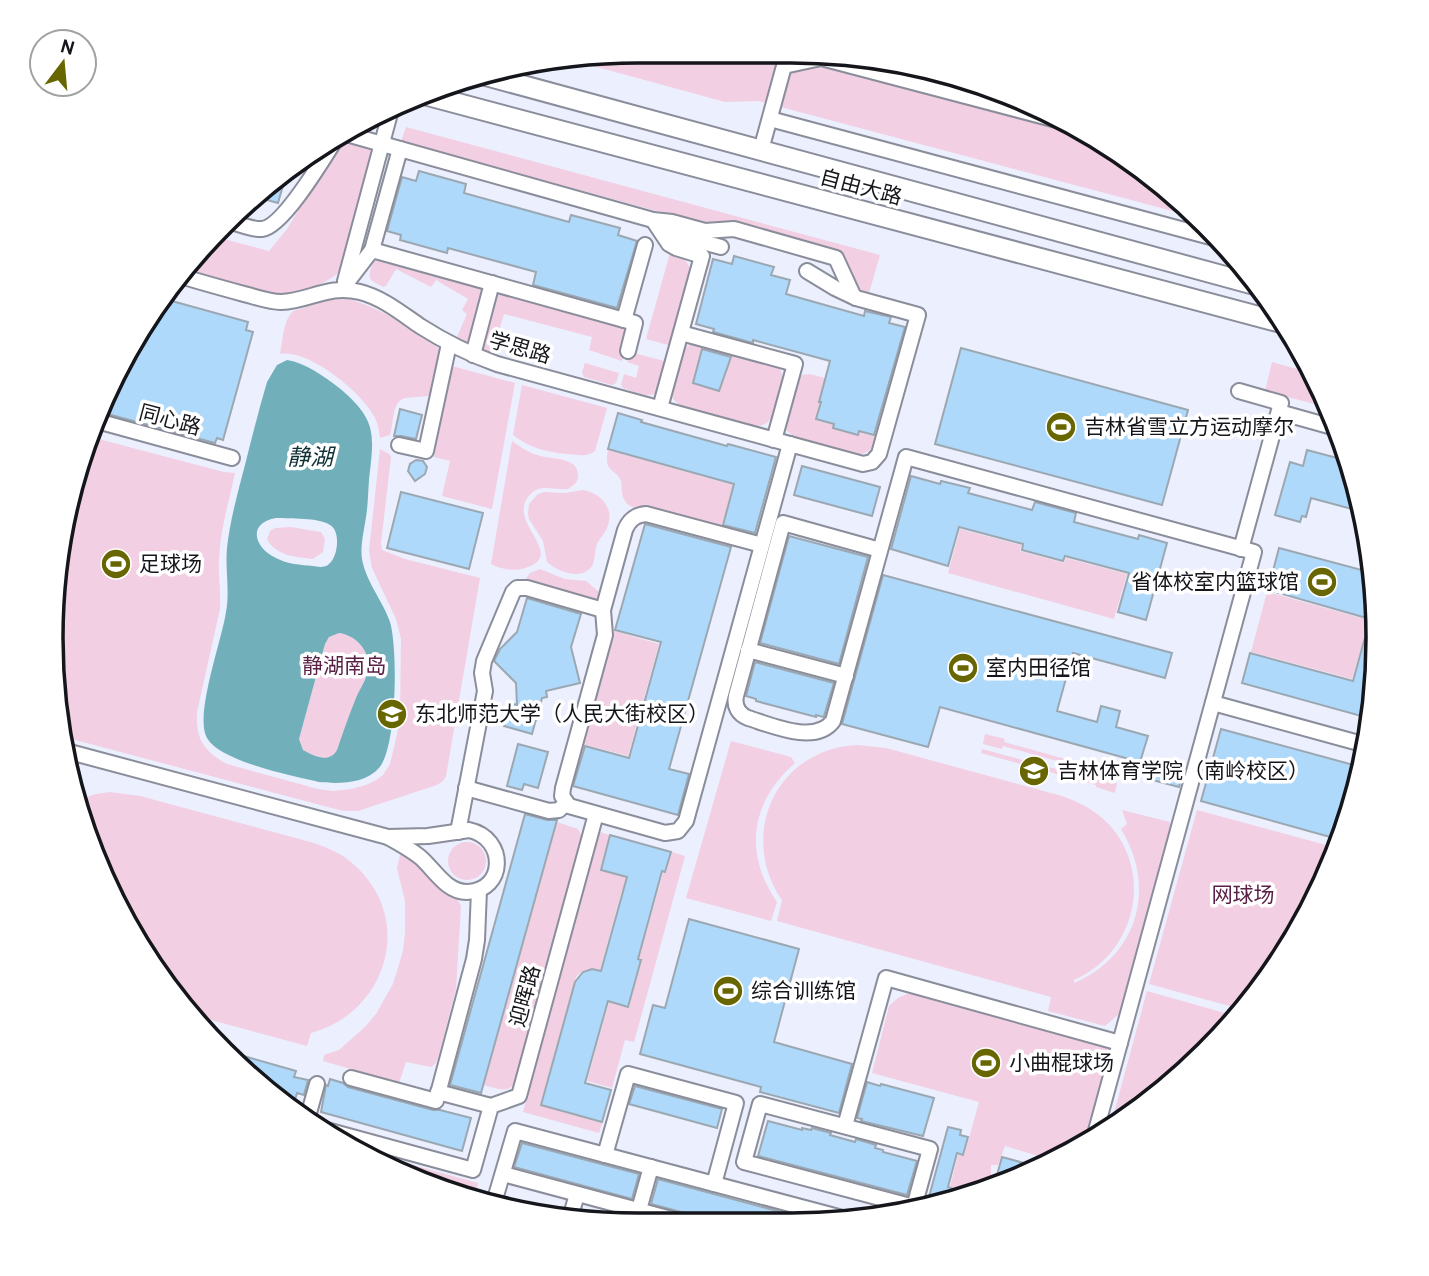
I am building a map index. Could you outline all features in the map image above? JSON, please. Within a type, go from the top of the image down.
[{"type":"main road","name":"自由大路","points":[[502,80],[1241,281]]},
{"type":"main road","name":"自由大路","points":[[440,99],[1269,319]]},
{"type":"street","points":[[761,150],[784,66],[799,63]]},
{"type":"street","points":[[852,66],[1016,109]]},
{"type":"street","points":[[769,119],[1201,234]]},
{"type":"street","points":[[342,289],[388,120]]},
{"type":"street","points":[[356,137],[653,219],[705,231],[734,229],[830,256],[836,258],[856,298]]},
{"type":"street","points":[[342,289],[372,250],[400,149]]},
{"type":"street","points":[[239,224],[259,230],[271,226],[300,194],[325,156]]},
{"type":"street","points":[[653,219],[673,234],[721,247]]},
{"type":"street","points":[[653,219],[669,244],[702,256],[660,408]]},
{"type":"street","points":[[624,320],[645,245]]},
{"type":"street","points":[[372,250],[635,323],[628,351]]},
{"type":"street","points":[[807,271],[856,298]]},
{"type":"street","name":"学思路","points":[[190,279],[271,301],[295,300],[328,290],[342,289],[371,295],[449,344],[497,364],[863,464],[872,462],[878,454],[918,315],[856,298]]},
{"type":"street","points":[[473,355],[492,283]]},
{"type":"street","points":[[681,333],[795,365],[774,440]]},
{"type":"street","points":[[399,445],[426,451],[449,344]]},
{"type":"street","points":[[1239,391],[1281,403],[1241,549]]},
{"type":"street","points":[[1279,412],[1325,425]]},
{"type":"street","name":"同心路","points":[[105,423],[232,458]]},
{"type":"street","points":[[762,545],[651,515],[640,514],[627,525],[603,610],[605,635],[563,788],[562,796],[566,803],[573,808],[665,833],[672,833],[683,827],[686,821],[790,444]]},
{"type":"street","points":[[880,550],[783,523],[736,696],[737,710],[744,716],[808,733],[828,727],[834,721],[906,457],[1254,552],[1098,1124]]},
{"type":"street","points":[[458,832],[485,691],[482,673],[484,661],[513,592],[517,588],[527,588],[603,610]]},
{"type":"street","points":[[748,650],[846,676]]},
{"type":"street","points":[[1213,703],[1356,742]]},
{"type":"street","points":[[75,753],[388,837],[412,851],[450,887],[464,892],[479,890],[491,881],[495,874],[498,860],[494,846],[483,835],[469,830],[428,836],[388,837]]},
{"type":"street","points":[[466,788],[549,811],[559,810],[566,803]]},
{"type":"street","name":"迎晖路","points":[[491,1106],[519,1096],[596,814]]},
{"type":"street","points":[[351,1078],[436,1101],[474,960],[479,890]]},
{"type":"street","points":[[845,1126],[886,978],[1120,1043]]},
{"type":"street","points":[[606,1155],[628,1074],[723,1099],[736,1103],[713,1184]]},
{"type":"street","points":[[310,1110],[317,1084]]},
{"type":"street","points":[[352,1137],[474,1170],[491,1106],[438,1092]]},
{"type":"street","points":[[898,1203],[744,1162],[760,1104],[930,1149],[916,1199]]},
{"type":"street","points":[[496,1195],[515,1131],[713,1184],[805,1213]]},
{"type":"street","points":[[638,1213],[651,1167]]},
{"type":"street","points":[[503,1174],[577,1194],[626,1213]]},
{"type":"street","points":[[573,1209],[577,1194]]},
{"type":"green space","points":[[829,64],[903,74],[940,83],[1011,107],[1079,140],[1141,182],[1177,212],[758,101],[725,102],[590,65]]},
{"type":"green space","points":[[406,127],[880,255],[869,293],[859,289],[842,256],[705,224],[401,142]]},
{"type":"green space","points":[[348,141],[373,148],[341,270],[328,280],[310,288],[274,295],[194,273],[224,239],[269,251],[287,229],[335,150]]},
{"type":"green space","points":[[670,253],[684,259],[691,272],[672,346],[646,339]]},
{"type":"green space","points":[[377,259],[483,288],[470,341],[466,343],[457,337],[467,314],[462,310],[468,299],[436,280],[431,287],[396,269],[383,287],[370,278],[371,267]]},
{"type":"green space","points":[[499,292],[628,328],[630,331],[622,361],[589,350],[592,337],[504,314],[493,352],[483,351],[481,347],[496,294]]},
{"type":"green space","points":[[348,299],[385,314],[441,350],[429,396],[400,400],[395,409],[390,435],[380,438],[374,416],[367,406],[333,374],[305,358],[280,354],[285,325],[293,311],[330,300]]},
{"type":"green space","points":[[695,342],[774,364],[778,368],[783,381],[775,410],[768,422],[755,426],[682,406],[675,401],[671,389],[684,348]]},
{"type":"green space","points":[[630,352],[668,362],[659,392],[646,395],[623,388],[621,385],[624,374],[636,378],[639,366],[627,362]]},
{"type":"green space","points":[[1272,362],[1299,370],[1316,405],[1265,391]]},
{"type":"green space","points":[[585,363],[619,373],[616,383],[612,385],[584,377],[582,373]]},
{"type":"green space","points":[[452,366],[515,383],[492,509],[442,496],[450,461],[434,457]]},
{"type":"green space","points":[[802,375],[825,378],[816,420],[876,437],[868,451],[858,454],[795,437],[787,431],[784,423],[796,381]]},
{"type":"green space","points":[[522,385],[607,408],[595,451],[581,455],[552,452],[538,449],[513,435]]},
{"type":"green space","points":[[99,439],[235,473],[220,548],[220,609],[197,712],[198,730],[203,743],[212,754],[227,764],[333,791],[366,785],[383,775],[390,764],[400,717],[401,639],[396,619],[372,568],[369,551],[380,449],[391,457],[382,550],[405,559],[480,578],[446,776],[437,785],[358,811],[343,811],[72,739],[64,676],[64,600],[74,526]]},
{"type":"green space","points":[[512,441],[534,454],[569,462],[574,465],[578,476],[568,489],[542,488],[528,497],[524,507],[525,517],[541,554],[538,561],[528,567],[514,570],[491,564]]},
{"type":"green space","points":[[608,450],[733,485],[721,529],[630,505],[623,497],[619,477],[607,463]]},
{"type":"green space","points":[[583,490],[595,494],[604,502],[609,518],[606,530],[597,544],[592,566],[588,571],[576,574],[557,569],[547,562],[543,541],[528,514],[529,504],[538,494]]},
{"type":"green space","points":[[291,527],[321,532],[325,539],[323,552],[313,559],[287,555],[271,545],[267,539],[270,531]]},
{"type":"green space","points":[[960,529],[1021,545],[1020,551],[1064,563],[1066,558],[1127,574],[1114,619],[948,573]]},
{"type":"green space","points":[[540,569],[565,579],[586,581],[599,592],[597,600],[525,580],[530,573]]},
{"type":"green space","points":[[1267,592],[1366,619],[1366,631],[1352,679],[1251,652]]},
{"type":"green space","points":[[614,631],[659,644],[628,756],[582,744]]},
{"type":"green space","name":"静湖南岛","points":[[339,633],[358,642],[364,650],[368,666],[337,750],[330,757],[321,758],[303,750],[299,739],[325,644],[329,637]]},
{"type":"green space","points":[[985,734],[1005,739],[1004,742],[1119,774],[1118,778],[1003,746],[1002,749],[983,744]]},
{"type":"green space","points":[[731,741],[791,757],[795,763],[769,794],[757,828],[759,865],[777,902],[771,921],[686,898]]},
{"type":"green space","points":[[857,745],[886,748],[1062,796],[1101,817],[1118,836],[1129,858],[1134,882],[1132,906],[1126,929],[1113,949],[1096,967],[1074,980],[1074,983],[1096,971],[1113,956],[1126,938],[1135,918],[1139,896],[1138,874],[1132,851],[1121,829],[1127,824],[1122,810],[1170,822],[1119,1014],[1105,1026],[1048,1011],[1051,997],[777,921],[782,900],[771,881],[763,840],[765,820],[772,801],[782,783],[797,768],[815,756],[825,751]]},
{"type":"green space","points":[[982,749],[1117,783],[1115,793],[1096,785],[981,753]]},
{"type":"green space","points":[[110,792],[140,796],[314,843],[339,854],[352,863],[372,885],[383,909],[387,935],[384,960],[375,984],[359,1005],[337,1022],[311,1033],[307,1046],[208,1019],[160,957],[122,892],[86,797]]},
{"type":"green space","name":"网球场","points":[[1197,810],[1327,845],[1289,926],[1232,1007],[1149,984]]},
{"type":"green space","points":[[557,822],[578,829],[582,842],[515,1083],[505,1089],[497,1089],[484,1085]]},
{"type":"green space","points":[[600,832],[609,835],[600,870],[631,879],[628,891],[622,890],[600,970],[587,970],[576,977],[540,1105],[602,1123],[599,1133],[523,1112]]},
{"type":"green space","points":[[467,842],[480,848],[486,861],[480,874],[467,880],[454,874],[448,861],[454,848]]},
{"type":"green space","points":[[672,852],[685,856],[634,1042],[625,1040],[612,1088],[587,1081],[609,1002],[629,1007],[642,959],[639,958],[663,873],[666,873]]},
{"type":"green space","points":[[403,853],[436,884],[458,900],[461,906],[456,989],[438,1058],[431,1067],[406,1062],[399,1083],[323,1061],[324,1055],[339,1050],[365,1027],[376,1014],[393,984],[405,934],[405,901],[397,868]]},
{"type":"green space","points":[[1147,991],[1226,1013],[1198,1045],[1170,1070],[1114,1113]]},
{"type":"green space","points":[[907,994],[919,994],[1108,1046],[1110,1056],[1091,1128],[1039,1156],[1005,1146],[998,1165],[991,1165],[991,1176],[955,1188],[950,1187],[958,1155],[964,1156],[979,1102],[872,1073],[889,1006]]},
{"type":"green space","points":[[403,1162],[478,1183],[477,1189]]},
{"type":"water","name":"静湖","points":[[287,360],[308,367],[338,387],[367,419],[372,439],[362,554],[367,576],[390,622],[393,635],[394,697],[385,757],[373,773],[351,782],[319,782],[241,761],[215,746],[207,738],[204,727],[206,696],[227,604],[227,548],[232,517],[267,382],[277,365]],"holes":[[[276,518],[311,520],[330,525],[337,538],[332,561],[326,566],[317,567],[289,563],[268,554],[259,542],[257,530],[267,521]],[[339,633],[356,640],[364,649],[368,671],[337,750],[330,757],[321,758],[303,750],[299,739],[325,644],[329,637]]]},
{"type":"building","points":[[419,171],[466,184],[464,193],[569,222],[571,215],[620,228],[618,235],[637,241],[617,308],[533,285],[536,272],[448,248],[447,253],[400,240],[401,235],[387,231],[402,177],[416,181]]},
{"type":"building","points":[[283,186],[278,203],[266,200]]},
{"type":"building","points":[[734,256],[774,267],[771,275],[790,280],[786,294],[864,316],[865,311],[891,317],[889,323],[905,327],[874,435],[859,431],[858,435],[833,428],[834,424],[816,419],[830,361],[713,332],[714,329],[696,324],[713,259],[732,264]]},
{"type":"building","points":[[173,301],[248,322],[246,330],[253,332],[223,440],[217,438],[215,443],[109,414],[140,350]]},
{"type":"building","name":"吉林省雪立方运动摩尔","points":[[961,348],[1188,410],[1162,505],[935,444]]},
{"type":"building","points":[[702,349],[731,357],[719,391],[693,383]]},
{"type":"building","points":[[400,409],[422,415],[416,439],[394,436]]},
{"type":"building","points":[[618,413],[727,446],[728,444],[776,457],[755,533],[723,525],[734,484],[608,449]]},
{"type":"building","points":[[1307,450],[1336,458],[1351,509],[1311,498],[1306,517],[1302,516],[1300,522],[1275,515],[1290,462],[1303,466]]},
{"type":"building","points":[[416,460],[423,461],[427,467],[425,474],[415,481],[408,471],[410,464]]},
{"type":"building","points":[[802,466],[880,487],[872,516],[794,495]]},
{"type":"building","points":[[911,476],[970,488],[968,493],[1032,510],[1035,502],[1076,513],[1074,522],[1138,539],[1139,535],[1167,543],[1146,620],[1118,612],[1129,573],[1065,556],[1063,561],[1022,550],[1023,544],[959,527],[948,566],[891,549]]},
{"type":"building","points":[[401,492],[483,513],[469,569],[387,548]]},
{"type":"building","points":[[645,524],[731,547],[669,769],[689,774],[678,815],[573,786],[585,746],[629,758],[661,642],[615,630]]},
{"type":"building","points":[[789,536],[868,557],[839,664],[760,643]]},
{"type":"building","points":[[1279,548],[1362,570],[1365,618],[1268,590]]},
{"type":"building","name":"室内田径馆","points":[[883,575],[1172,653],[1165,678],[1073,653],[1057,711],[1097,722],[1101,706],[1120,711],[1116,727],[1148,736],[1140,762],[940,707],[928,747],[842,724]]},
{"type":"building","points":[[527,598],[581,614],[571,647],[580,683],[546,691],[547,697],[542,698],[532,734],[504,726],[511,703],[517,705],[516,683],[494,661],[500,649],[517,632]]},
{"type":"building","points":[[1366,634],[1361,716],[1242,683],[1250,653],[1353,681]]},
{"type":"building","points":[[755,662],[834,683],[824,716],[816,717],[746,696]]},
{"type":"building","points":[[1221,729],[1351,764],[1330,837],[1201,801]]},
{"type":"building","points":[[518,744],[548,752],[538,788],[524,784],[522,790],[507,786]]},
{"type":"building","points":[[1149,763],[1183,772],[1179,787],[1145,778]]},
{"type":"building","points":[[525,814],[557,820],[481,1093],[450,1085]]},
{"type":"building","points":[[610,835],[671,852],[665,872],[662,871],[628,1007],[608,1001],[585,1083],[611,1090],[602,1122],[541,1105],[575,982],[583,972],[592,969],[601,971],[627,877],[601,870]]},
{"type":"building","points":[[689,919],[799,949],[774,1042],[852,1064],[839,1113],[760,1092],[761,1087],[640,1054],[653,1005],[665,1008]]},
{"type":"building","points":[[243,1056],[296,1071],[294,1077],[308,1080],[304,1095],[297,1093],[295,1099]]},
{"type":"building","points":[[330,1079],[348,1087],[471,1118],[462,1151],[321,1112],[326,1085],[328,1086]]},
{"type":"building","points":[[867,1082],[934,1098],[923,1136],[857,1118]]},
{"type":"building","points":[[635,1086],[722,1109],[717,1128],[629,1104]]},
{"type":"building","points":[[768,1121],[802,1130],[812,1128],[855,1142],[856,1139],[876,1145],[875,1148],[883,1152],[917,1161],[907,1195],[758,1156]]},
{"type":"building","points":[[948,1127],[961,1130],[960,1135],[968,1137],[963,1155],[957,1153],[948,1187],[953,1189],[929,1196]]},
{"type":"building","points":[[522,1143],[639,1174],[632,1199],[514,1167]]},
{"type":"building","points":[[1002,1157],[1024,1163],[1011,1169],[997,1174]]},
{"type":"building","points":[[658,1179],[785,1213],[685,1213],[651,1204]]},
{"type":"place","name":"吉林省雪立方运动摩尔","points":[[1061,427]]},
{"type":"place","name":"足球场","points":[[116,564]]},
{"type":"place","name":"省体校室内篮球馆","points":[[1322,582]]},
{"type":"place","name":"室内田径馆","points":[[963,668]]},
{"type":"place","name":"东北师范大学（人民大街校区）","points":[[392,714]]},
{"type":"place","name":"吉林体育学院（南岭校区）","points":[[1034,771]]},
{"type":"place","name":"综合训练馆","points":[[728,991]]},
{"type":"place","name":"小曲棍球场","points":[[986,1063]]}]
